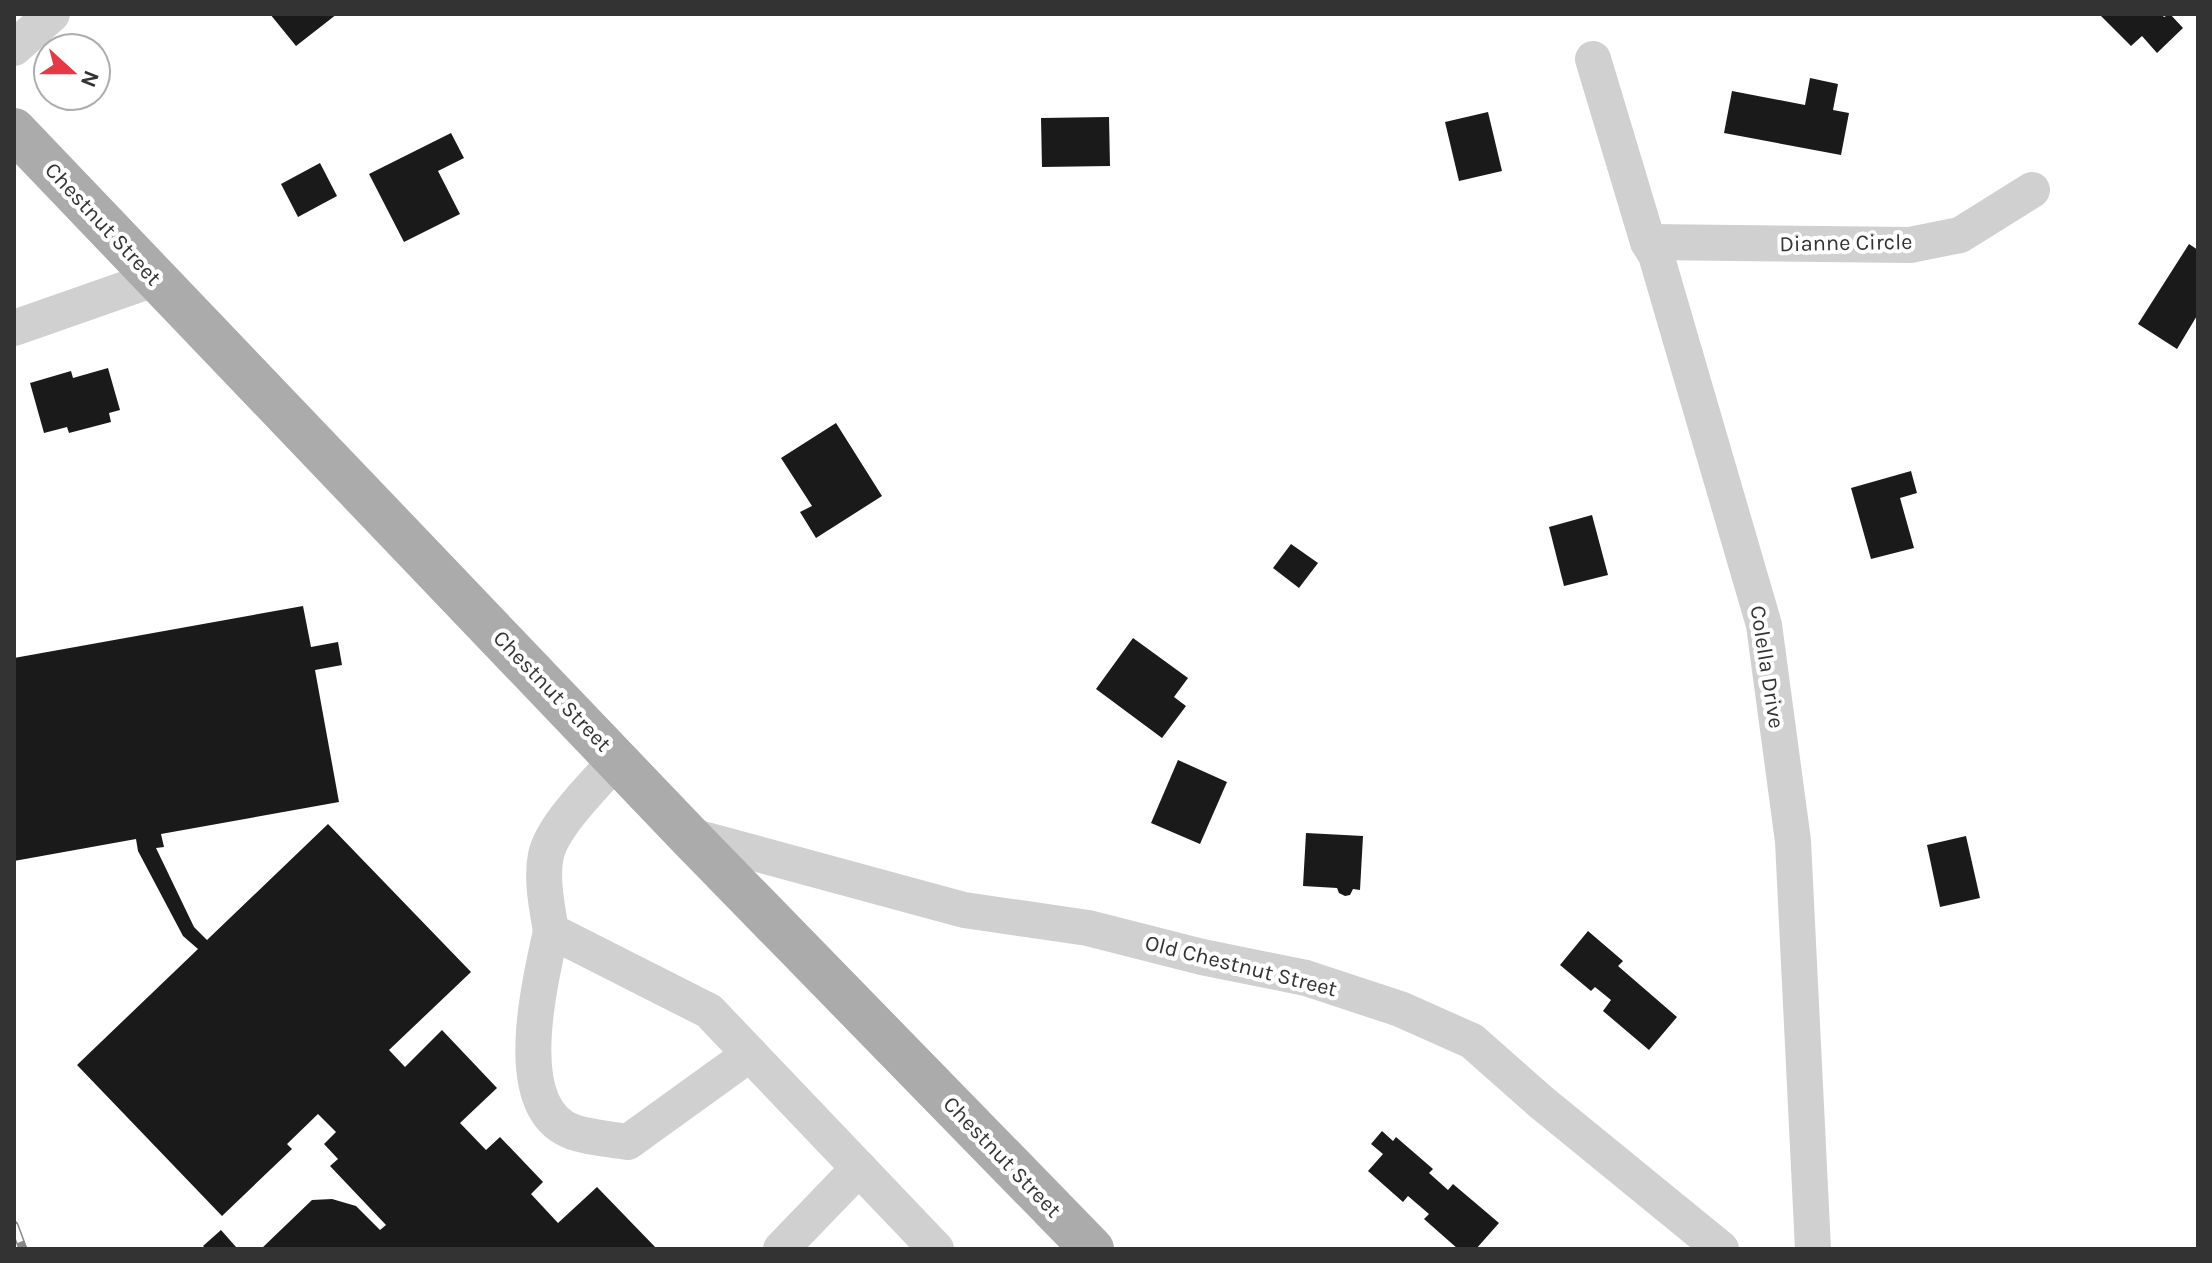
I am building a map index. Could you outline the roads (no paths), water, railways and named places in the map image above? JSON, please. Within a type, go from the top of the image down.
[{"type":"main road","name":"Chestnut Street","points":[[14,130],[688,835],[1092,1249]]},
{"type":"street","points":[[14,48],[52,14]]},
{"type":"street","name":"Colella Drive","points":[[1593,59],[1648,242],[1656,255],[1764,625],[1793,841],[1813,1249]]},
{"type":"street","name":"Dianne Circle","points":[[1648,242],[1910,245],[1960,235],[2032,190]]},
{"type":"street","points":[[14,328],[154,279]]},
{"type":"street","points":[[617,759],[554,833],[546,855],[544,874],[551,931],[535,1011],[534,1078],[546,1109],[571,1131],[628,1142],[750,1054]]},
{"type":"street","name":"Old Chestnut Street","points":[[688,835],[964,910],[1088,928],[1202,957],[1306,978],[1400,1009],[1472,1041],[1541,1102],[1721,1249]]},
{"type":"street","points":[[551,931],[709,1011],[934,1248]]},
{"type":"street","points":[[781,1249],[859,1168]]},
{"type":"railway","points":[[14,1225],[23,1249]]}]
